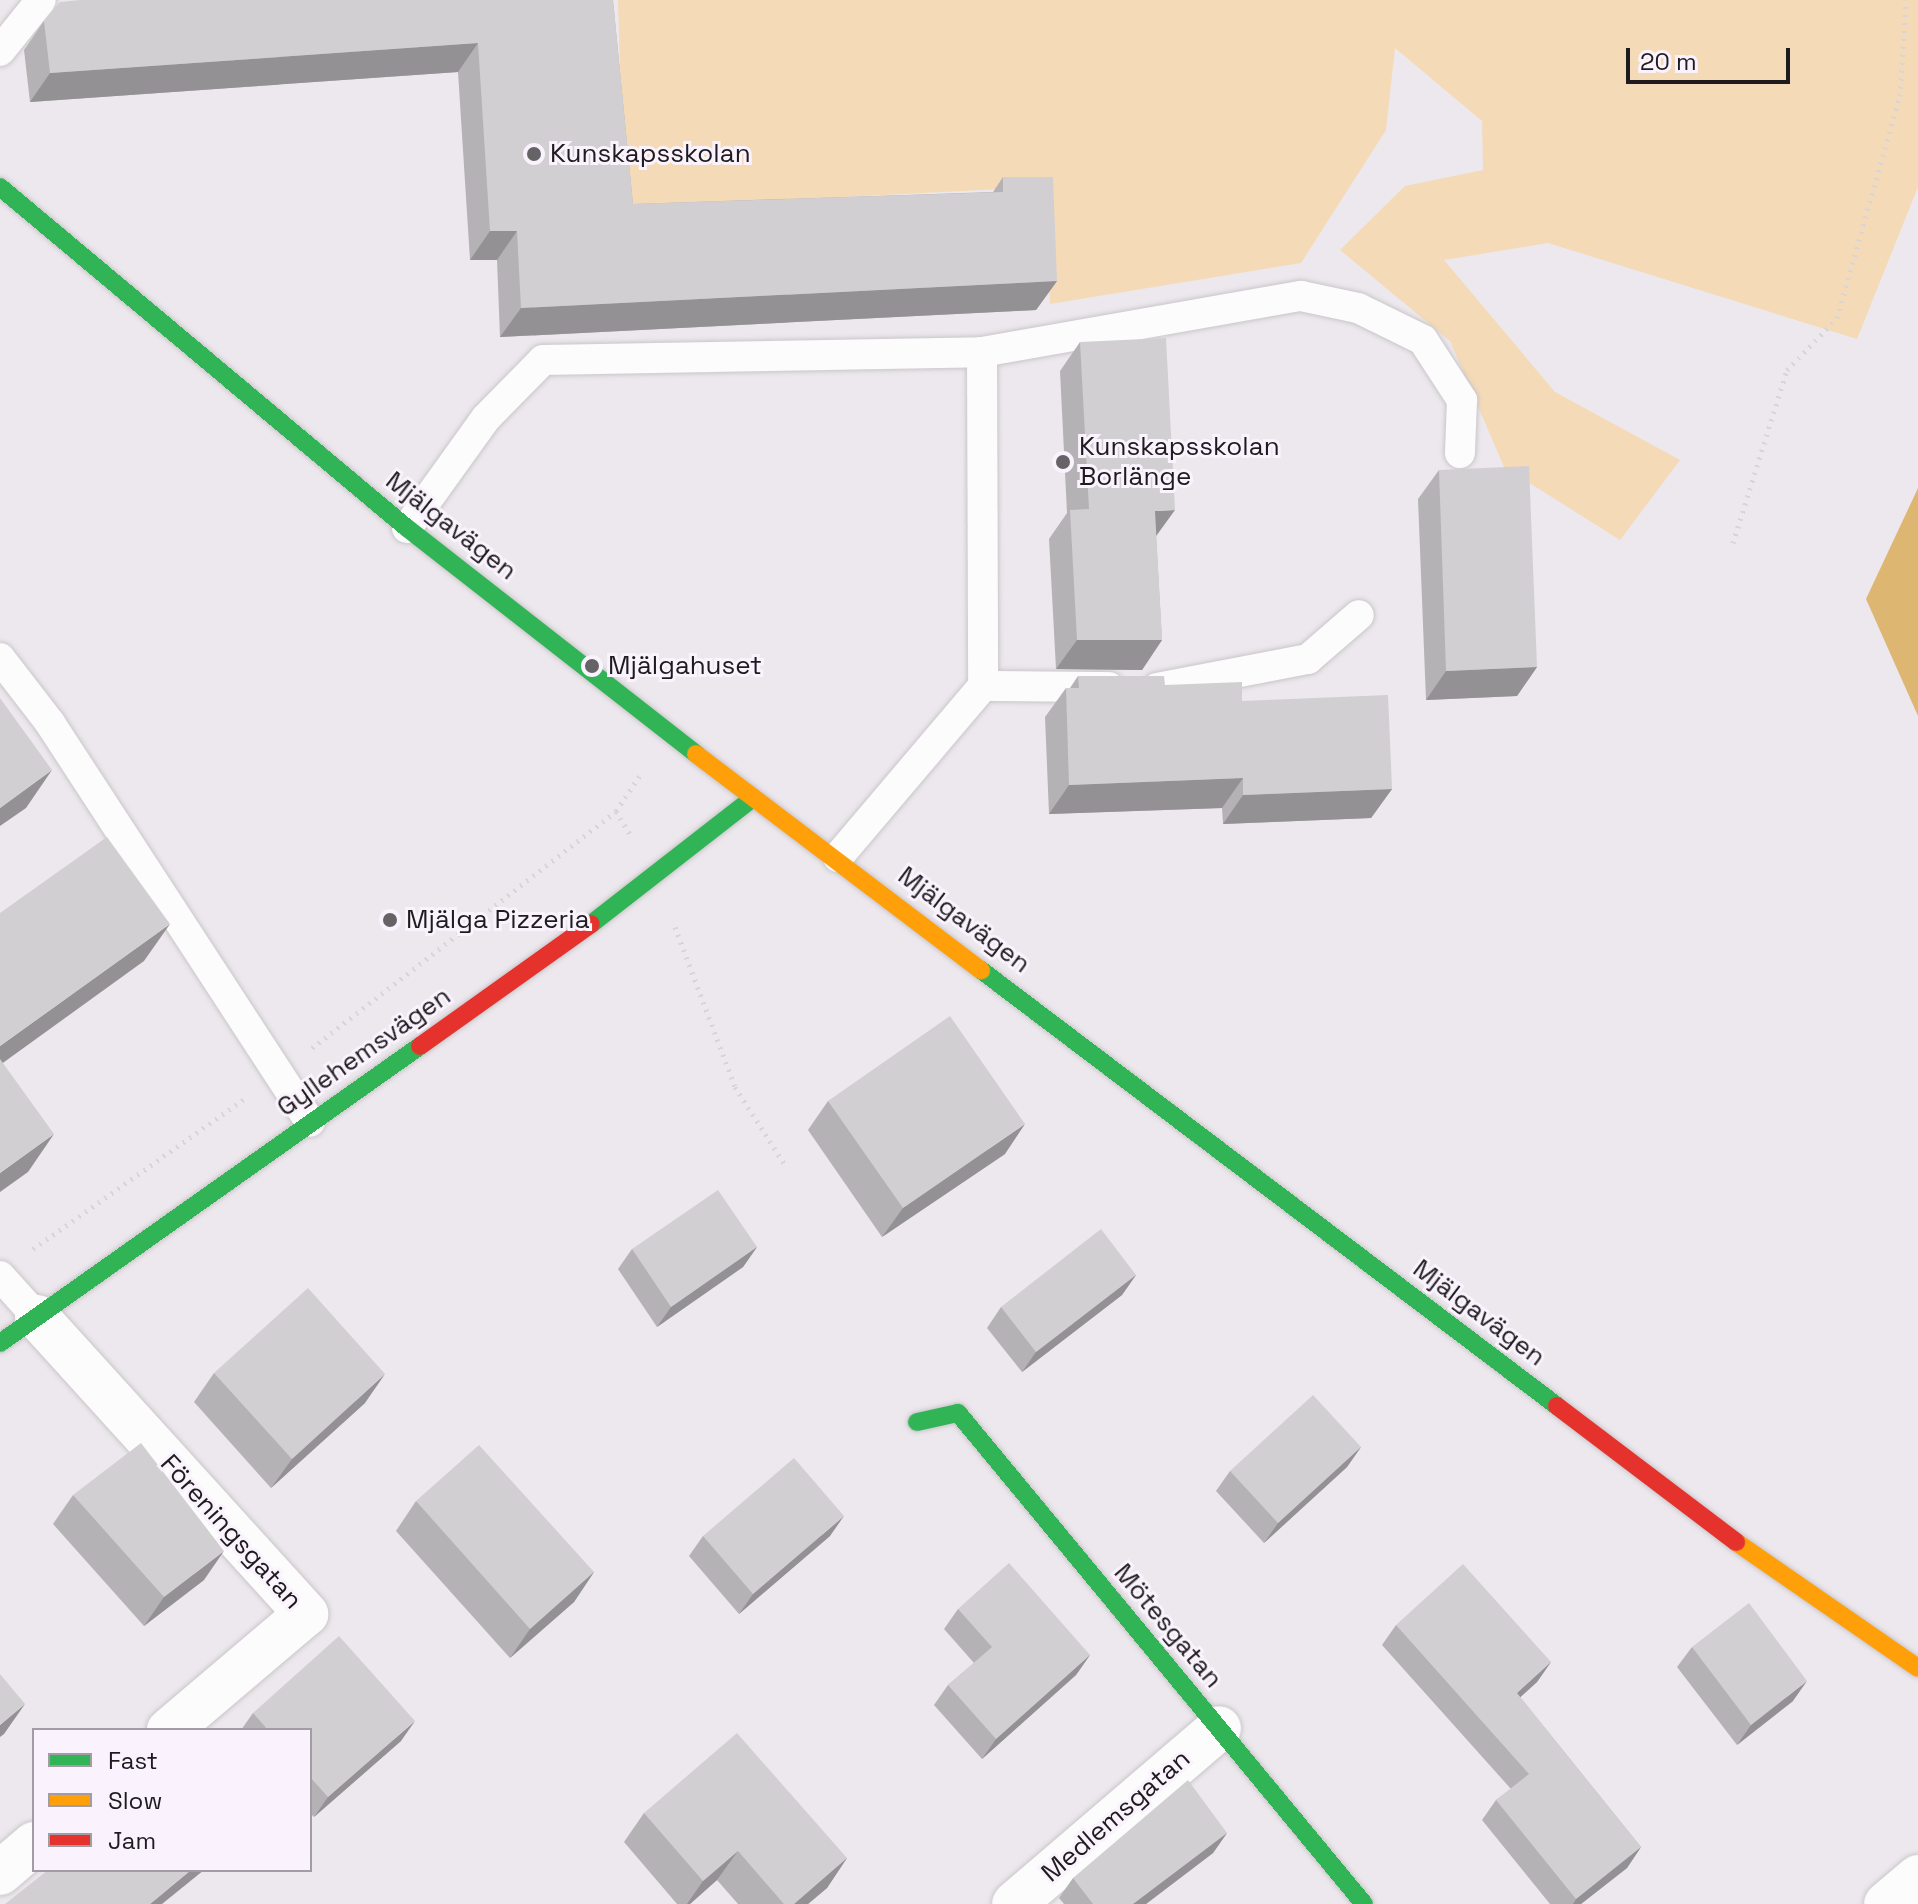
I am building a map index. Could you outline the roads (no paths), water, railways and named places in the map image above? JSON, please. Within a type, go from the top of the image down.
[{"type":"street","name":"Mjälgavägen","points":[[0,187],[407,528],[592,666],[668,733],[753,798],[838,857],[1748,1551],[1918,1668]]},
{"type":"street","name":"Gyllehemsvägen","points":[[0,1343],[657,878],[753,798]]},
{"type":"street","name":"Föreningsgatan","points":[[37,1317],[306,1614],[171,1728]]},
{"type":"street","name":"Mötesgatan","points":[[917,1422],[958,1413],[1364,1904]]},
{"type":"street","name":"Medlemsgatan","points":[[1014,1904],[1219,1728]]},
{"type":"street","points":[[0,1873],[32,1846]]},
{"type":"street","points":[[1886,1904],[1918,1877]]},
{"type":"lane","points":[[0,51],[41,0]]},
{"type":"lane","points":[[407,528],[486,418],[543,360],[982,352],[1301,296],[1358,308],[1423,340],[1462,400],[1460,453]]},
{"type":"lane","points":[[838,857],[983,686],[982,352]]},
{"type":"lane","points":[[983,686],[1173,688],[1308,659],[1359,615]]},
{"type":"lane","points":[[0,658],[50,723],[310,1122]]},
{"type":"lane","points":[[0,1276],[37,1317]]},
{"type":"place","name":"Kunskapsskolan","points":[[534,154]]},
{"type":"place","name":"Kunskapsskolan Borlänge","points":[[1063,462]]},
{"type":"place","name":"Mjälgahuset","points":[[592,666]]},
{"type":"place","name":"Mjälga Pizzeria","points":[[390,920]]}]
